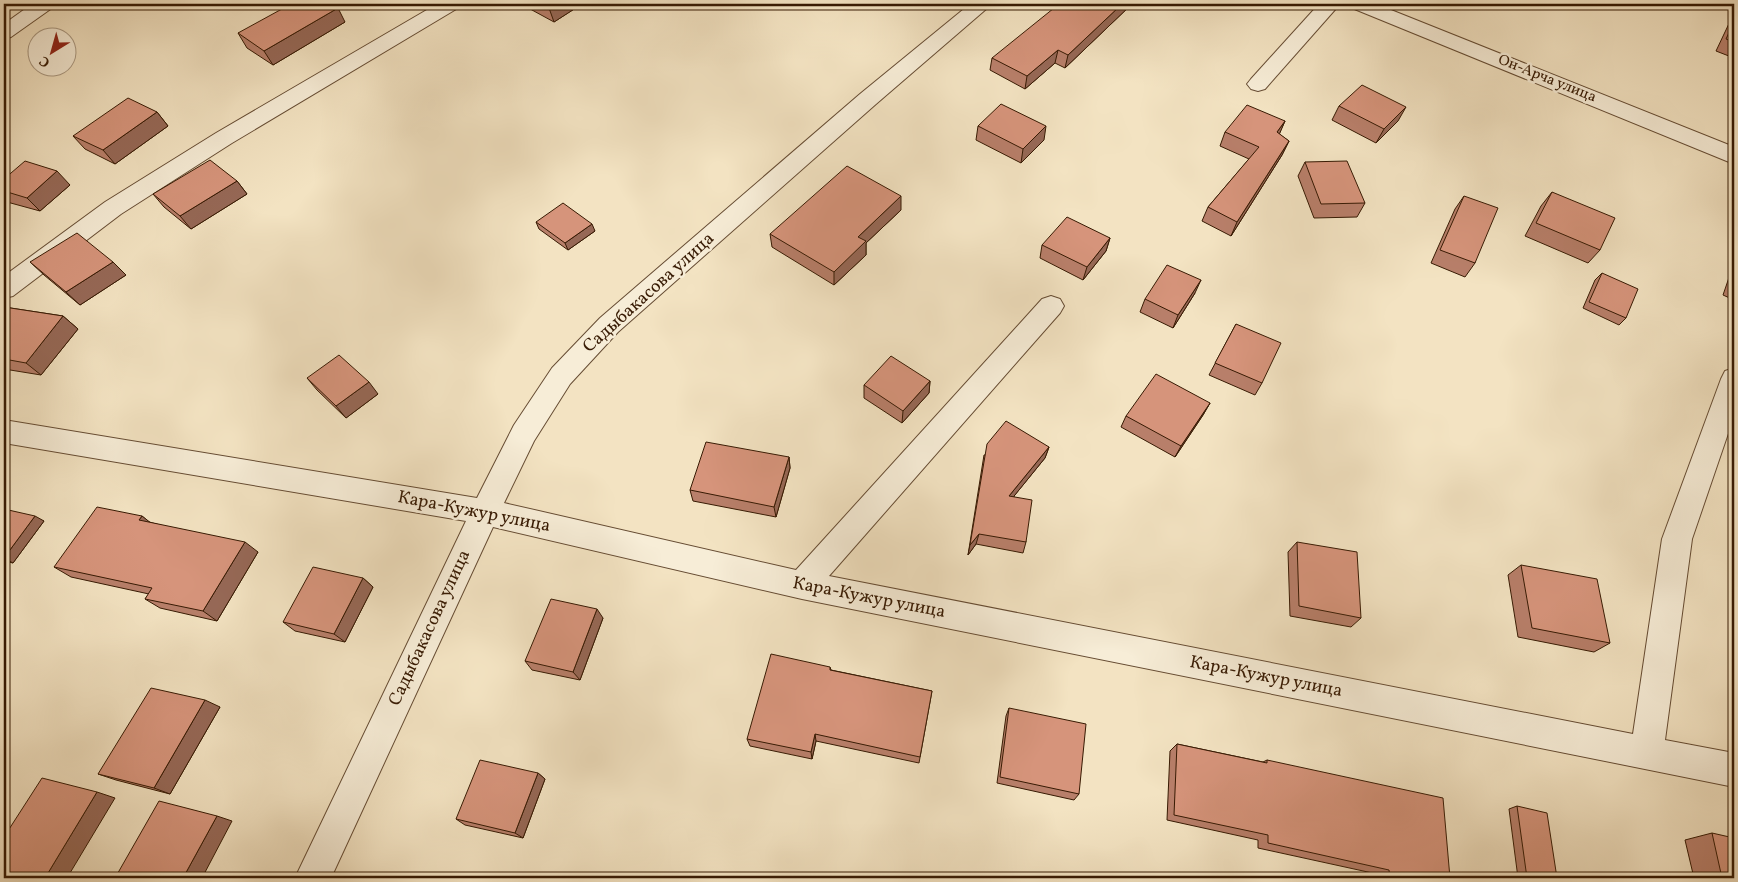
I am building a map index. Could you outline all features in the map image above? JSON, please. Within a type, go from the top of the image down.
[{"type":"street","points":[[4,33],[45,4]]},
{"type":"street","points":[[4,289],[113,208],[224,138],[451,4]]},
{"type":"street","name":"Садыбакасова улица","points":[[313,878],[484,512],[524,433],[561,376],[609,325],[868,99],[982,4]]},
{"type":"street","points":[[1258,84],[1330,4]]},
{"type":"street","name":"Он-Арча улица","points":[[1359,4],[1734,156]]},
{"type":"street","points":[[802,585],[1052,306]]},
{"type":"street","points":[[1647,752],[1678,539],[1734,379]]},
{"type":"street","name":"Кара-Кужур улица","points":[[4,431],[484,512],[802,585],[1734,770]]},
{"type":"building","points":[[291,4],[335,4],[338,8],[264,51],[238,33]]},
{"type":"building","points":[[542,4],[556,4],[549,8]]},
{"type":"building","points":[[1059,4],[1122,4],[1068,55],[1058,50],[1027,76],[992,58]]},
{"type":"building","points":[[1734,22],[1734,42],[1726,39]]},
{"type":"building","points":[[1362,85],[1406,107],[1384,129],[1339,106]]},
{"type":"building","points":[[128,98],[157,112],[103,150],[73,136]]},
{"type":"building","points":[[1001,104],[1046,126],[1023,149],[978,126]]},
{"type":"building","points":[[1247,105],[1285,121],[1277,132],[1289,141],[1237,222],[1208,207],[1259,147],[1225,132]]},
{"type":"building","points":[[210,160],[237,181],[180,216],[153,194]]},
{"type":"building","points":[[25,161],[57,171],[27,198],[4,191],[4,179]]},
{"type":"building","points":[[1347,161],[1365,203],[1321,204],[1305,162]]},
{"type":"building","points":[[847,166],[901,196],[858,237],[866,241],[834,272],[770,234]]},
{"type":"building","points":[[1552,192],[1615,218],[1600,250],[1536,223]]},
{"type":"building","points":[[1464,196],[1498,208],[1475,263],[1440,250]]},
{"type":"building","points":[[563,203],[592,224],[565,243],[536,222]]},
{"type":"building","points":[[1067,217],[1110,238],[1087,267],[1042,245]]},
{"type":"building","points":[[77,233],[113,262],[66,292],[30,262]]},
{"type":"building","points":[[1167,265],[1201,280],[1178,315],[1145,299]]},
{"type":"building","points":[[1602,273],[1638,289],[1626,318],[1589,302]]},
{"type":"building","points":[[4,307],[63,316],[26,363],[4,359]]},
{"type":"building","points":[[1236,324],[1281,343],[1262,383],[1215,363]]},
{"type":"building","points":[[339,355],[369,382],[336,406],[307,378]]},
{"type":"building","points":[[891,356],[930,381],[903,411],[864,385]]},
{"type":"building","points":[[1156,374],[1210,403],[1181,446],[1126,416]]},
{"type":"building","points":[[1006,421],[1049,447],[1009,496],[1032,500],[1026,542],[979,534],[970,545],[987,444]]},
{"type":"building","points":[[706,442],[789,457],[774,507],[690,490]]},
{"type":"building","points":[[97,507],[142,516],[139,520],[245,542],[203,611],[145,599],[152,588],[54,567]]},
{"type":"building","points":[[4,509],[35,516],[4,558]]},
{"type":"building","points":[[1297,542],[1357,552],[1361,618],[1299,606]]},
{"type":"building","points":[[1521,565],[1597,579],[1610,643],[1532,628]]},
{"type":"building","points":[[313,567],[363,578],[334,634],[283,622]]},
{"type":"building","points":[[551,599],[597,609],[573,672],[525,661]]},
{"type":"building","points":[[771,654],[830,667],[830,670],[932,691],[920,757],[815,734],[811,752],[747,739]]},
{"type":"building","points":[[151,688],[205,700],[154,788],[98,774]]},
{"type":"building","points":[[1009,708],[1086,724],[1079,794],[1000,777]]},
{"type":"building","points":[[1177,744],[1267,763],[1267,760],[1443,798],[1450,878],[1390,878],[1389,870],[1268,843],[1268,835],[1174,815]]},
{"type":"building","points":[[480,760],[538,773],[515,833],[456,819]]},
{"type":"building","points":[[42,778],[97,792],[45,878],[4,878],[4,837]]},
{"type":"building","points":[[159,801],[217,816],[183,878],[115,878]]},
{"type":"building","points":[[1517,806],[1547,813],[1557,878],[1527,878]]},
{"type":"building","points":[[1712,833],[1734,838],[1734,878],[1722,878]]}]
